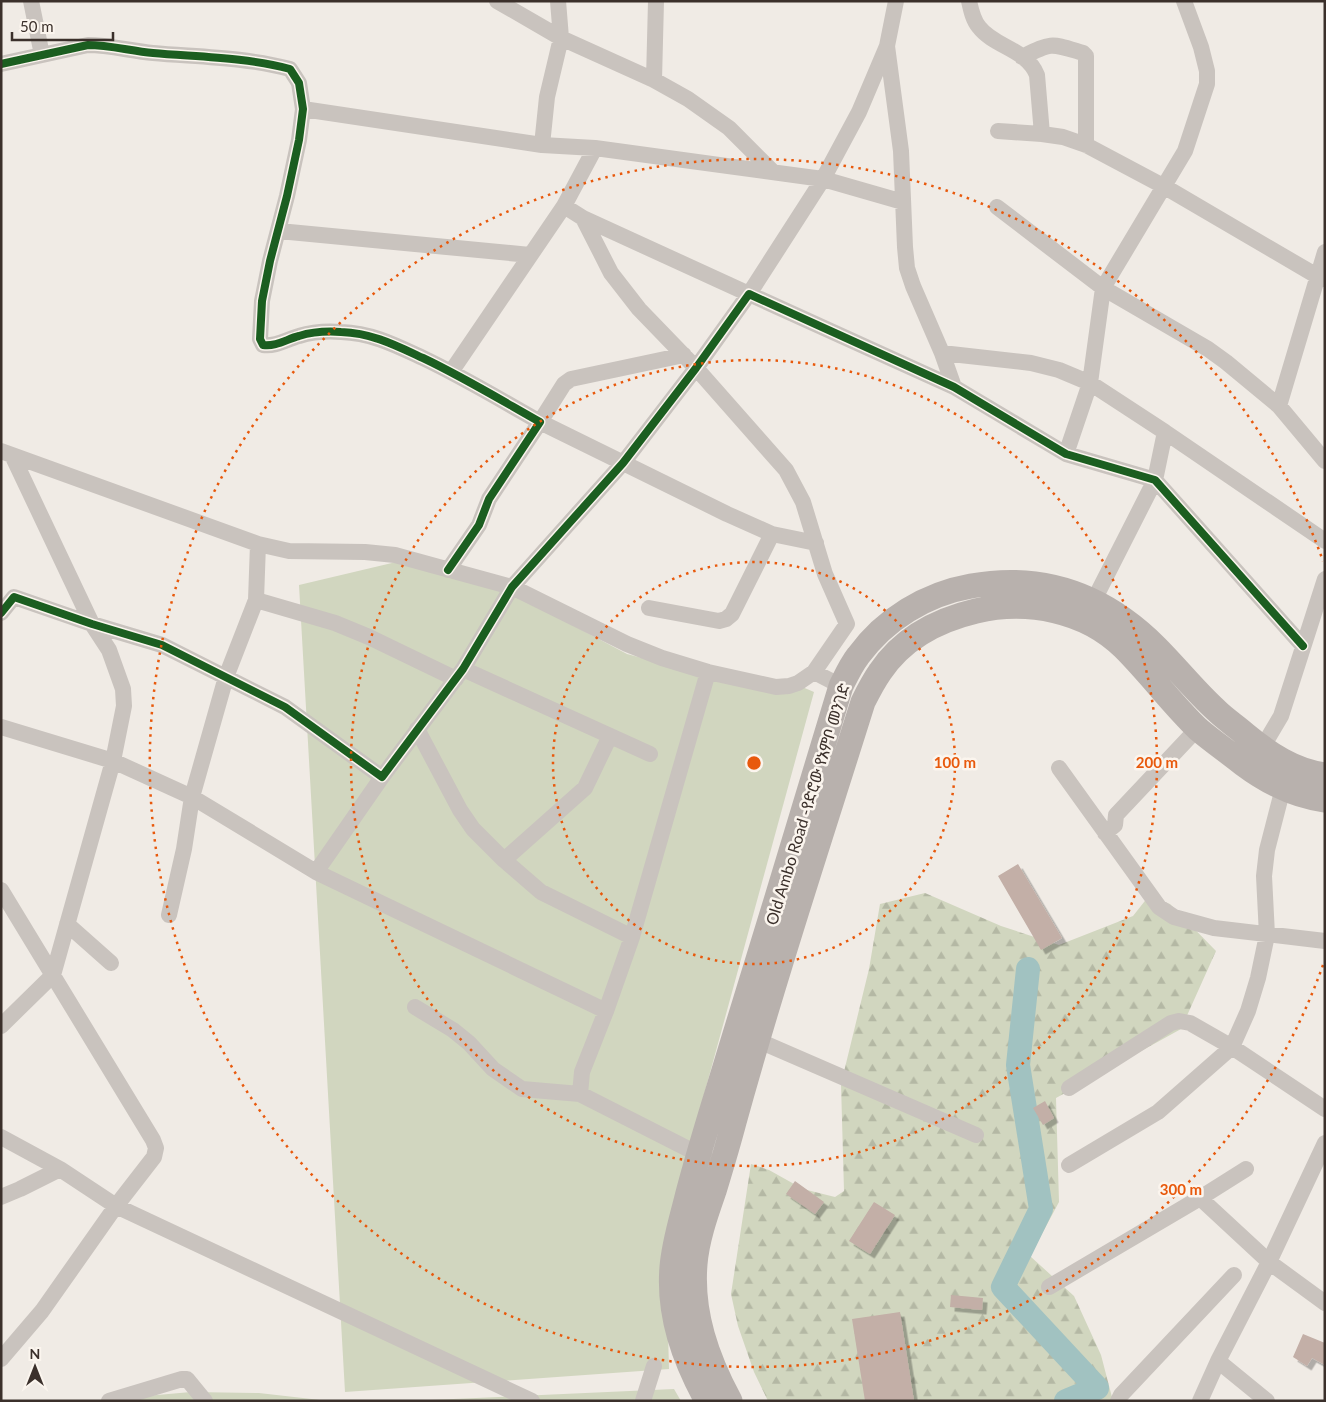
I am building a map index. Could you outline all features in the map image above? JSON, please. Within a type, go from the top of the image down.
[{"type":"main road","name":"Old Ambo Road -የድሮው የአምቦ መንገድ","points":[[706,1401],[683,1352],[675,1319],[672,1267],[677,1234],[698,1154],[841,686],[858,657],[874,638],[894,620],[913,607],[933,597],[956,589],[986,583],[1036,607],[1059,611],[1084,620],[1104,631],[1123,646],[1198,728],[1254,772],[1299,795],[1325,800]]},
{"type":"main road","name":"Old Ambo Road -የድሮው የአምቦ መንገድ","points":[[730,1401],[703,1340],[697,1319],[694,1291],[695,1262],[701,1231],[757,1040],[863,702],[880,672],[900,649],[938,623],[955,616],[989,608],[1010,595],[1036,583],[1060,588],[1094,600],[1112,610],[1129,623],[1155,646],[1216,711],[1262,748],[1295,768],[1325,775]]},
{"type":"street","points":[[31,1],[42,55]]},
{"type":"street","points":[[497,1],[561,38],[654,80],[688,98],[729,128],[774,172]]},
{"type":"street","points":[[542,146],[547,97],[561,38],[558,1]]},
{"type":"street","points":[[654,80],[656,1]]},
{"type":"street","points":[[316,872],[382,777],[460,674],[512,586],[623,463],[696,368],[749,294],[824,179],[859,112],[887,46],[896,1]]},
{"type":"street","points":[[969,1],[973,16],[983,31],[1034,67],[1037,75],[1042,134]]},
{"type":"street","points":[[1066,454],[1090,383],[1104,288],[1185,151],[1207,84],[1207,71],[1201,47],[1182,2]]},
{"type":"street","points":[[1022,57],[1047,45],[1055,44],[1083,53],[1086,56],[1086,145]]},
{"type":"street","points":[[1,64],[88,45],[97,45],[130,51],[265,62],[290,69],[299,83],[302,109],[300,140],[262,301],[260,339],[263,345],[270,346],[300,335],[321,332],[366,334],[380,338],[451,372],[540,422],[727,514],[772,534],[816,543]]},
{"type":"street","points":[[887,46],[900,151],[907,268],[954,387]]},
{"type":"street","points":[[302,109],[542,146],[595,148],[824,179],[903,202]]},
{"type":"street","points":[[998,131],[1063,137],[1086,145],[1164,187],[1321,278]]},
{"type":"street","points":[[451,372],[564,206],[595,148]]},
{"type":"street","points":[[564,206],[583,218],[954,387],[1066,454],[1156,480],[1303,646]]},
{"type":"street","points":[[997,207],[1104,288],[1208,348],[1279,406],[1325,462]]},
{"type":"street","points":[[7,453],[258,544],[290,551],[365,552],[395,555],[512,586],[627,644],[662,658],[708,672],[776,687],[798,683],[814,672],[847,624],[825,574],[803,502],[786,470],[696,368],[639,309],[611,273],[583,218]]},
{"type":"street","points":[[279,231],[530,256]]},
{"type":"street","points":[[1279,406],[1321,278],[1325,252]]},
{"type":"street","points":[[942,353],[1031,363],[1059,370],[1090,383],[1325,541]]},
{"type":"street","points":[[448,570],[479,525],[489,499],[506,470],[520,453],[564,384],[571,379],[684,356]]},
{"type":"street","points":[[1094,600],[1156,480],[1165,432]]},
{"type":"street","points":[[3,1021],[53,975],[113,761],[124,706],[123,688],[109,650],[92,624],[7,453]]},
{"type":"street","points":[[649,608],[719,621],[726,619],[732,614],[772,534]]},
{"type":"street","points":[[169,915],[184,849],[192,796],[226,677],[256,600],[258,544]]},
{"type":"street","points":[[1262,748],[1281,716],[1325,579]]},
{"type":"street","points":[[1,613],[8,594],[92,624],[162,645],[285,708],[382,777]]},
{"type":"street","points":[[256,600],[335,623],[650,754]]},
{"type":"street","points":[[580,1094],[582,1072],[632,937],[708,672]]},
{"type":"street","points":[[814,672],[841,686]]},
{"type":"street","points":[[1,727],[113,761],[192,796],[316,872],[606,1011]]},
{"type":"street","points":[[1105,833],[1115,825],[1116,815],[1198,728]]},
{"type":"street","points":[[417,730],[460,810],[473,829],[504,860],[541,892],[632,937]]},
{"type":"street","points":[[504,860],[585,788],[610,736]]},
{"type":"street","points":[[1059,768],[1159,907],[1174,917],[1214,928],[1325,941]]},
{"type":"street","points":[[1069,1165],[1158,1112],[1232,1046],[1248,1011],[1258,978],[1267,935],[1264,876],[1267,850],[1283,788]]},
{"type":"street","points":[[1,890],[153,1140],[156,1148],[154,1157],[116,1206],[42,1311],[1,1359]]},
{"type":"street","points":[[67,924],[111,964]]},
{"type":"street","points":[[415,1007],[454,1030],[493,1069],[522,1089],[580,1094],[698,1154],[722,1164]]},
{"type":"street","points":[[1069,1088],[1170,1023],[1179,1021],[1190,1023],[1232,1046],[1325,1109]]},
{"type":"street","points":[[757,1040],[976,1135]]},
{"type":"street","points":[[1,1137],[60,1168],[116,1206],[532,1401]]},
{"type":"street","points":[[1200,1401],[1325,1143]]},
{"type":"street","points":[[1,1197],[20,1190],[60,1168]]},
{"type":"street","points":[[1050,1287],[1246,1169]]},
{"type":"street","points":[[1200,1198],[1269,1262],[1325,1303]]},
{"type":"street","points":[[1118,1401],[1121,1395],[1234,1275]]},
{"type":"street","points":[[1,1334],[16,1341]]},
{"type":"street","points":[[1218,1361],[1267,1401]]},
{"type":"street","points":[[644,1401],[654,1366]]},
{"type":"street","points":[[109,1401],[182,1378],[187,1379],[205,1401]]},
{"type":"green space","points":[[413,558],[527,601],[627,654],[702,674],[800,686],[814,692],[690,1146],[666,1258],[669,1369],[345,1392],[299,585]]},
{"type":"green space","points":[[925,893],[1001,926],[1059,945],[1133,916],[1148,897],[1170,904],[1216,951],[1181,1029],[1056,1098],[1059,1202],[1030,1256],[1074,1296],[1101,1355],[1113,1401],[768,1401],[754,1372],[738,1326],[731,1294],[751,1164],[769,1170],[803,1189],[835,1197],[844,1191],[841,1084],[869,969],[880,904]]},
{"type":"green space","points":[[674,1389],[681,1401],[408,1401]]},
{"type":"green space","points":[[191,1392],[259,1393],[329,1401],[90,1401]]},
{"type":"building","points":[[1018,864],[1062,938],[1041,950],[998,876]]},
{"type":"building","points":[[1045,1101],[1054,1118],[1043,1125],[1033,1108]]},
{"type":"building","points":[[795,1181],[824,1202],[815,1214],[786,1194]]},
{"type":"building","points":[[874,1202],[895,1215],[870,1254],[849,1241]]},
{"type":"building","points":[[951,1295],[983,1298],[982,1310],[950,1307]]},
{"type":"building","points":[[900,1312],[914,1401],[865,1401],[852,1319]]},
{"type":"building","points":[[1303,1334],[1325,1343],[1325,1365],[1312,1358],[1307,1366],[1293,1357]]},
{"type":"waterway","points":[[1028,969],[1018,1065],[1041,1209],[1003,1287],[1097,1388],[1066,1401]]},
{"type":"cycle path","points":[[1,64],[88,45],[256,62],[290,69],[299,83],[303,109],[299,140],[262,301],[260,339],[263,345],[277,344],[295,337],[320,332],[352,333],[373,337],[438,365],[540,422],[489,499],[479,525],[448,570]]},
{"type":"cycle path","points":[[1,613],[14,597],[92,624],[162,645],[285,707],[382,777],[463,669],[512,587],[623,463],[696,368],[749,294],[954,387],[1066,454],[1155,480],[1303,646]]}]
